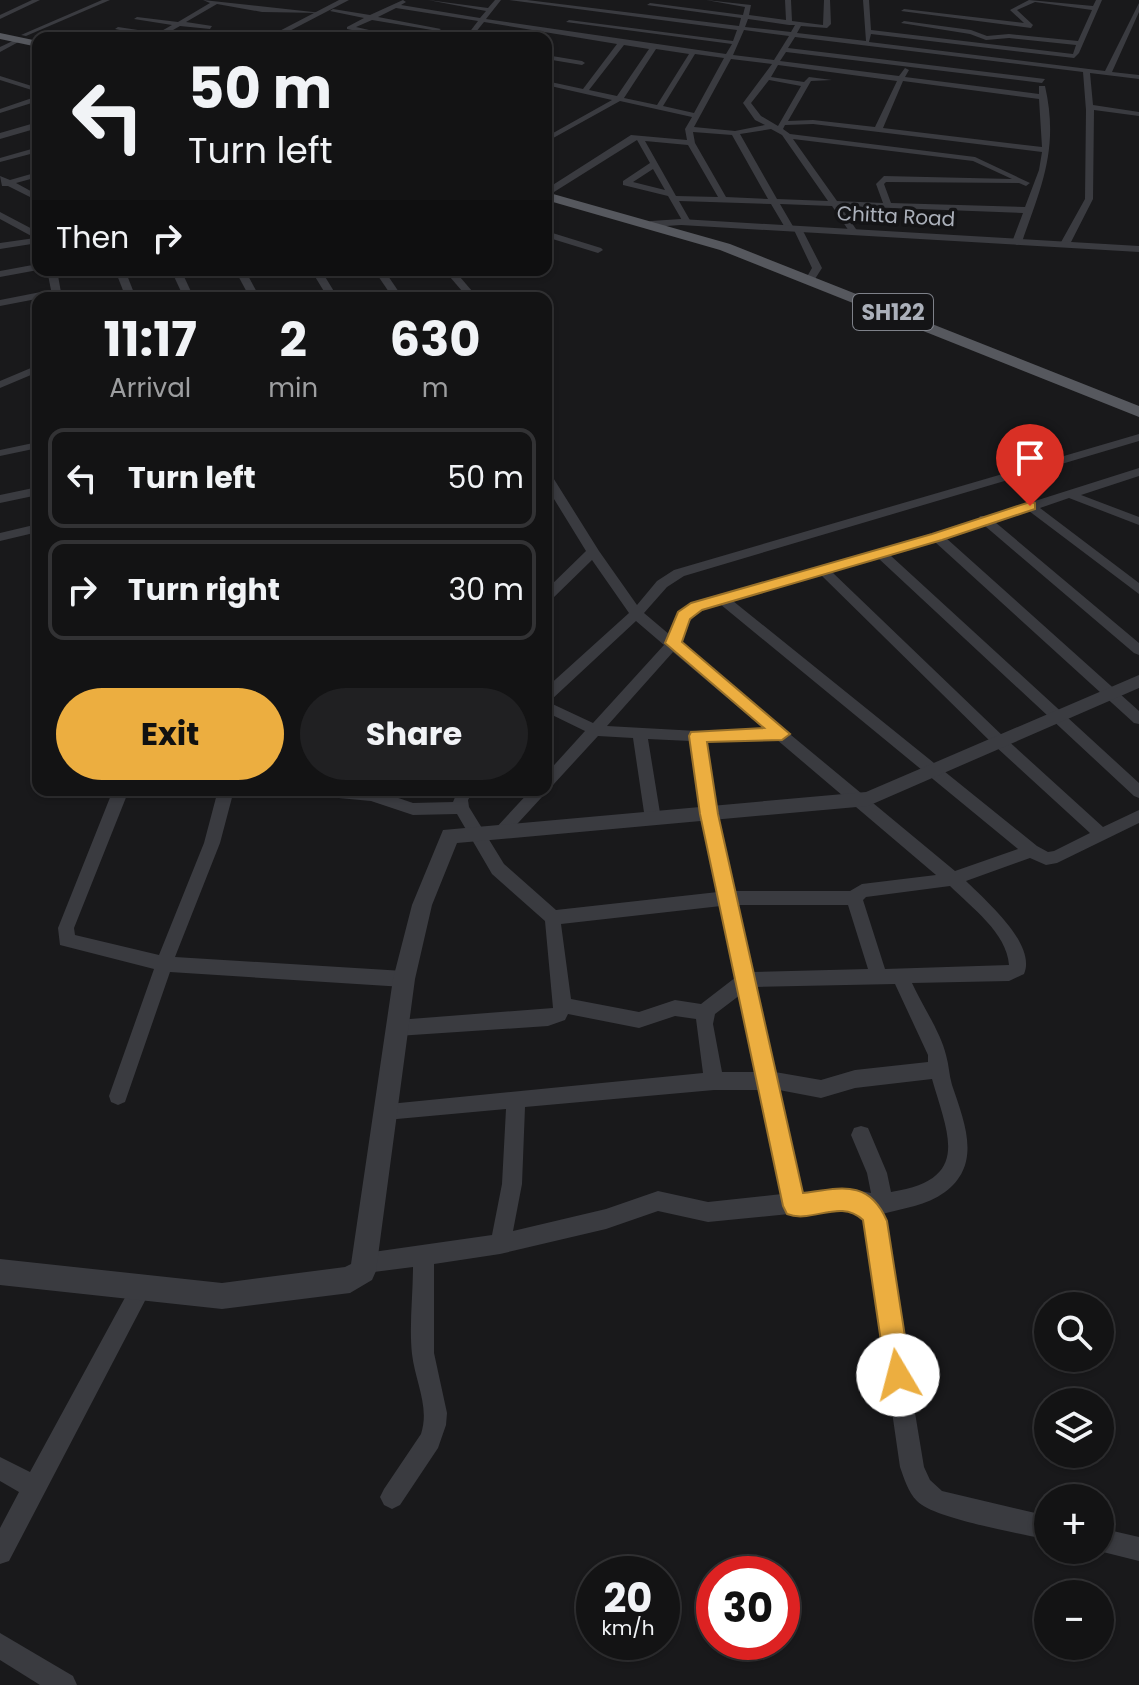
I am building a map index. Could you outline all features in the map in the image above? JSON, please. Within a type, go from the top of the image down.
[{"type":"main road","points":[[0,33],[32,40]]},
{"type":"main road","name":"SH122","points":[[552,193],[631,222],[647,223],[706,240],[1139,412]]},
{"type":"street","points":[[0,17],[37,0]]},
{"type":"street","points":[[33,32],[107,0]]},
{"type":"street","points":[[205,0],[319,13]]},
{"type":"street","points":[[236,5],[250,0]]},
{"type":"street","points":[[322,0],[342,1]]},
{"type":"street","points":[[292,32],[356,0]]},
{"type":"street","points":[[370,32],[349,28],[408,0]]},
{"type":"street","points":[[431,0],[490,10]]},
{"type":"street","points":[[473,32],[498,0]]},
{"type":"street","points":[[512,0],[1139,77]]},
{"type":"street","points":[[559,15],[575,0]]},
{"type":"street","points":[[602,12],[616,0]]},
{"type":"street","points":[[709,0],[752,2],[736,43],[689,129],[691,143],[723,199]]},
{"type":"street","points":[[788,0],[794,23],[790,36],[767,78],[746,102],[758,118],[779,126],[854,232]]},
{"type":"street","points":[[636,16],[653,3],[744,17],[828,24],[827,0]]},
{"type":"street","points":[[866,0],[867,45]]},
{"type":"street","points":[[903,36],[906,0]]},
{"type":"street","points":[[1052,40],[1015,15],[1013,10],[1033,0],[1094,8]]},
{"type":"street","points":[[1069,69],[1099,0]]},
{"type":"street","points":[[282,32],[342,1]]},
{"type":"street","points":[[164,32],[216,2]]},
{"type":"street","points":[[532,12],[542,2]]},
{"type":"street","points":[[1107,74],[1139,5]]},
{"type":"street","points":[[395,6],[550,32]]},
{"type":"street","points":[[333,11],[438,29]]},
{"type":"street","points":[[904,11],[1031,26]]},
{"type":"street","points":[[435,32],[449,15]]},
{"type":"street","points":[[137,19],[210,27]]},
{"type":"street","points":[[511,32],[524,20]]},
{"type":"street","points":[[569,22],[736,43]]},
{"type":"street","points":[[543,31],[551,23]]},
{"type":"street","points":[[904,23],[967,31],[986,38],[1009,36],[1080,43]]},
{"type":"street","points":[[118,29],[135,32]]},
{"type":"street","points":[[552,32],[1041,97]]},
{"type":"street","points":[[869,32],[1074,56]]},
{"type":"street","points":[[0,50],[32,33]]},
{"type":"street","points":[[932,83],[949,41]]},
{"type":"street","points":[[585,91],[605,67],[611,53],[622,43]]},
{"type":"street","points":[[552,137],[620,98],[653,48]]},
{"type":"street","points":[[782,49],[1042,81]]},
{"type":"street","points":[[597,51],[611,53]]},
{"type":"street","points":[[659,107],[693,52]]},
{"type":"street","points":[[552,58],[582,63]]},
{"type":"street","points":[[878,130],[907,65]]},
{"type":"street","points":[[1017,242],[1046,150],[1041,97],[1043,67]]},
{"type":"street","points":[[814,78],[817,68]]},
{"type":"street","points":[[1065,244],[1089,199],[1090,107],[1086,71]]},
{"type":"street","points":[[852,83],[861,74]]},
{"type":"street","points":[[0,78],[32,88]]},
{"type":"street","points":[[767,78],[805,84]]},
{"type":"street","points":[[779,126],[809,79],[836,81]]},
{"type":"street","points":[[552,84],[697,116]]},
{"type":"street","points":[[0,111],[32,101]]},
{"type":"street","points":[[0,103],[25,111]]},
{"type":"street","points":[[1090,107],[1139,114]]},
{"type":"street","points":[[689,129],[735,133],[779,126],[837,125],[1046,150]]},
{"type":"street","points":[[831,141],[837,125]]},
{"type":"street","points":[[0,136],[32,127]]},
{"type":"street","points":[[735,133],[817,268],[810,280]]},
{"type":"street","points":[[787,136],[975,159],[1026,183]]},
{"type":"street","points":[[639,137],[687,222]]},
{"type":"street","points":[[552,189],[632,138],[691,143]]},
{"type":"street","points":[[0,150],[12,157]]},
{"type":"street","points":[[0,160],[32,152]]},
{"type":"street","points":[[653,165],[626,183],[670,196],[1026,210]]},
{"type":"street","points":[[3,182],[32,175]]},
{"type":"street","points":[[888,205],[880,184],[884,179],[981,179],[1037,184]]},
{"type":"street","points":[[3,182],[32,195]]},
{"type":"street","points":[[0,215],[32,234]]},
{"type":"street","name":"Chitta Road","points":[[647,223],[687,222],[1139,249]]},
{"type":"street","points":[[552,236],[598,250]]},
{"type":"street","points":[[0,246],[32,239]]},
{"type":"street","points":[[0,274],[32,268]]},
{"type":"street","points":[[454,276],[468,292]]},
{"type":"street","points":[[0,303],[32,299]]},
{"type":"street","points":[[0,385],[32,373]]},
{"type":"street","points":[[552,691],[636,614],[662,584],[679,573],[1139,437]]},
{"type":"street","points":[[2,450],[32,446]]},
{"type":"street","points":[[552,778],[673,643],[684,616],[690,610],[937,537],[984,519],[1139,472]]},
{"type":"street","points":[[552,486],[636,614],[953,879],[1000,927],[1019,960],[1018,969],[1009,973],[878,974],[746,980],[710,1006],[706,1013],[704,1024],[714,1081]]},
{"type":"street","points":[[0,499],[32,492]]},
{"type":"street","points":[[1069,494],[1139,521]]},
{"type":"street","points":[[1030,506],[1139,590]]},
{"type":"street","points":[[984,519],[1139,650]]},
{"type":"street","points":[[0,537],[32,529]]},
{"type":"street","points":[[937,537],[1139,719]]},
{"type":"street","points":[[552,588],[593,552]]},
{"type":"street","points":[[880,553],[1139,792]]},
{"type":"street","points":[[823,570],[1000,742],[1102,835]]},
{"type":"street","points":[[722,599],[932,773],[1031,851],[1046,859],[1057,857],[1139,816]]},
{"type":"street","points":[[0,1272],[222,1296],[350,1280],[363,1271],[404,979],[422,905],[450,836],[860,800],[884,794],[1139,681]]},
{"type":"street","points":[[552,700],[597,731],[697,736],[782,734]]},
{"type":"street","points":[[640,735],[653,819]]},
{"type":"street","points":[[697,736],[709,814],[795,1206]]},
{"type":"street","points":[[119,796],[64,934],[72,943],[164,964],[404,979]]},
{"type":"street","points":[[118,1096],[164,964],[212,843],[224,796]]},
{"type":"street","points":[[375,796],[413,809],[461,808]]},
{"type":"street","points":[[397,1028],[548,1018],[559,1014],[563,1005],[554,919],[498,869],[461,808],[462,796]]},
{"type":"street","points":[[501,831],[535,796]]},
{"type":"street","points":[[554,919],[562,915],[728,898],[854,898],[862,891],[953,879],[1031,851]]},
{"type":"street","points":[[854,898],[878,974]]},
{"type":"street","points":[[366,1263],[500,1244],[606,1219],[658,1201],[708,1212],[795,1206],[846,1198],[872,1203],[926,1195],[955,1165],[959,1140],[937,1070],[937,1055],[899,974]]},
{"type":"street","points":[[563,1005],[639,1020],[675,1008],[706,1013]]},
{"type":"street","points":[[386,1111],[714,1081],[786,1081],[821,1089],[855,1079],[937,1070]]},
{"type":"street","points":[[500,1244],[512,1184],[516,1099]]},
{"type":"street","points":[[861,1135],[877,1173],[872,1203],[912,1467],[918,1483],[929,1498],[940,1502],[1034,1525]]},
{"type":"street","points":[[392,1497],[430,1440],[435,1425],[436,1413],[423,1353],[424,1255]]},
{"type":"street","points":[[0,1552],[141,1288]]},
{"type":"street","points":[[0,1469],[35,1487]]},
{"type":"street","points":[[1114,1543],[1139,1549]]},
{"type":"street","points":[[0,1646],[64,1685]]},
{"type":"route","points":[[898,1375],[871,1211],[862,1203],[846,1198],[795,1206],[709,814],[697,736],[782,734],[673,643],[684,616],[696,607],[937,537],[1030,506]]}]
